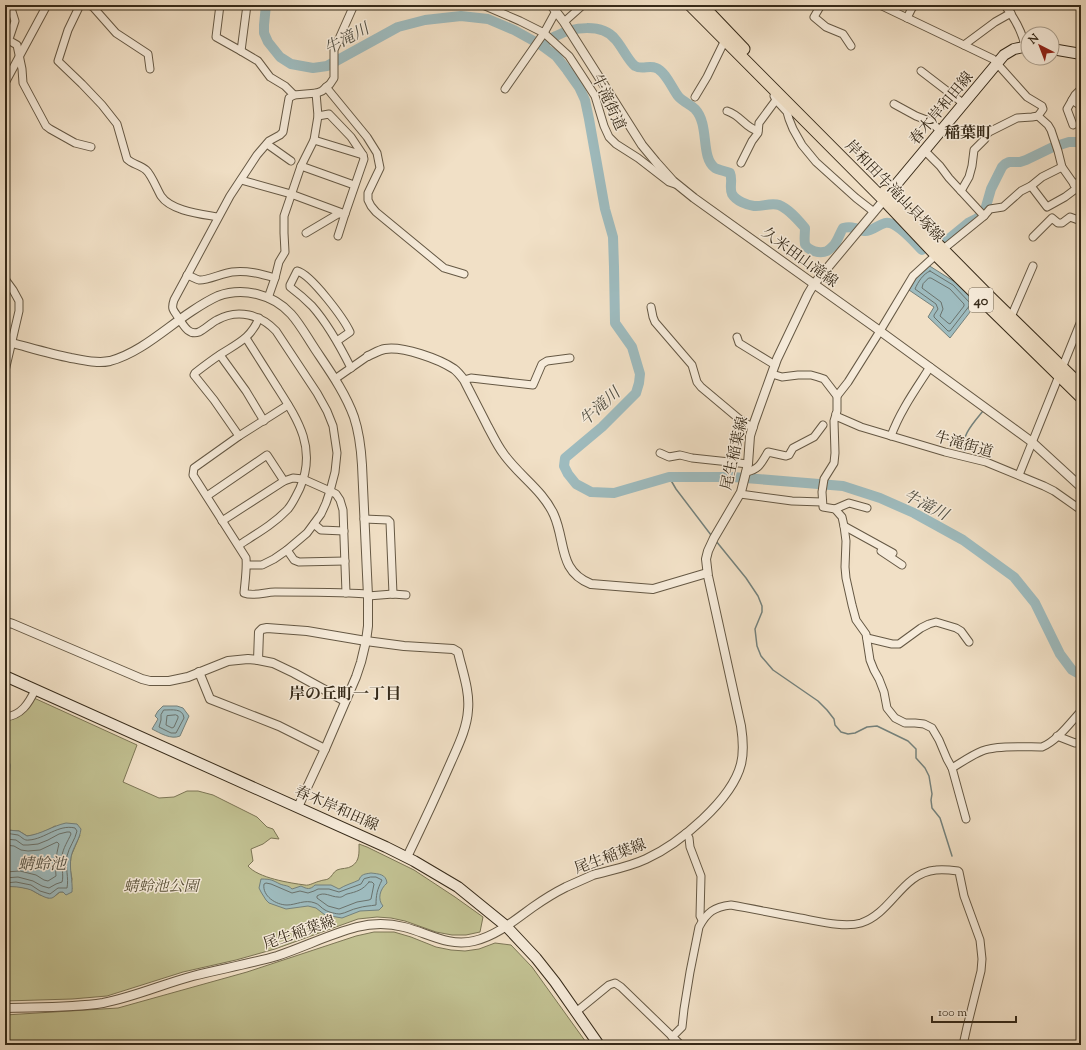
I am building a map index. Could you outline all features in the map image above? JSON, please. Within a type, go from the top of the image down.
[{"type":"main road","name":"岸和田牛滝山貝塚線","points":[[690,5],[725,40],[775,95],[886,197]]},
{"type":"main road","name":"岸和田牛滝山貝塚線","points":[[702,5],[940,252],[1060,372],[1081,386]]},
{"type":"main road","name":"春木岸和田線","points":[[886,197],[1004,55],[1014,49],[1020,48]]},
{"type":"main road","points":[[1060,50],[1081,54]]},
{"type":"main road","name":"岸和田牛滝山貝塚線","points":[[940,252],[1010,317],[1081,397]]},
{"type":"main road","name":"春木岸和田線","points":[[5,676],[407,857],[458,887],[506,926],[536,958],[555,982],[599,1045]]},
{"type":"street","points":[[10,5],[15,21],[9,39],[17,45],[22,68],[23,83],[46,126],[75,142],[90,147]]},
{"type":"street","points":[[5,83],[47,5]]},
{"type":"street","points":[[80,5],[68,30],[58,61],[102,105],[117,124],[127,159],[148,172],[166,202],[171,206],[183,210],[218,217]]},
{"type":"street","points":[[89,5],[93,7],[116,33],[148,54],[150,69]]},
{"type":"street","points":[[220,5],[216,37],[258,61],[270,77],[285,86],[294,95]]},
{"type":"street","points":[[241,51],[247,5]]},
{"type":"street","points":[[247,565],[262,565],[274,559],[307,533],[321,514],[330,491],[335,472],[337,453],[333,426],[317,393],[276,331],[269,323],[245,314],[233,314],[218,319],[198,332],[191,332],[185,328],[172,306],[230,196],[269,141],[283,132],[289,98],[294,95],[322,91],[334,78],[334,50],[354,5]]},
{"type":"street","name":"牛滝街道","points":[[483,5],[520,21],[551,40],[568,56],[595,96],[609,137],[616,144],[653,165]]},
{"type":"street","points":[[566,24],[583,5]]},
{"type":"street","points":[[822,5],[814,17],[826,26],[843,34],[851,46]]},
{"type":"street","points":[[880,5],[993,60],[1027,97],[1042,106],[1043,109],[1038,116],[1018,118],[989,132],[985,136],[985,140],[974,150],[969,177],[961,191]]},
{"type":"street","points":[[907,18],[915,5]]},
{"type":"street","points":[[1008,5],[1006,7],[1020,30]]},
{"type":"street","points":[[505,89],[544,35],[554,8]]},
{"type":"street","name":"久米田山滝線","points":[[554,8],[566,24],[653,165],[694,198],[1032,442],[1081,487]]},
{"type":"street","points":[[964,45],[995,22],[1011,13]]},
{"type":"street","points":[[695,97],[708,77],[725,40]]},
{"type":"street","points":[[921,71],[964,104]]},
{"type":"street","points":[[326,87],[367,137],[377,153],[380,168],[368,193],[368,200],[371,206],[376,212],[438,264],[444,268],[464,274]]},
{"type":"street","points":[[1073,125],[1067,109],[1075,94],[1081,89]]},
{"type":"street","points":[[268,298],[279,262],[285,252],[284,216],[301,166],[314,140],[318,116],[316,93]]},
{"type":"street","points":[[741,163],[758,132],[759,123],[775,95],[787,112],[796,135],[802,145],[816,162],[874,212]]},
{"type":"street","points":[[1072,100],[1081,106]]},
{"type":"street","points":[[894,104],[929,121],[941,131]]},
{"type":"street","points":[[728,111],[735,113],[749,127],[758,132]]},
{"type":"street","points":[[318,116],[329,114],[351,137],[364,159],[338,236]]},
{"type":"street","points":[[1038,116],[1051,130],[1062,166],[1077,189]]},
{"type":"street","points":[[314,140],[363,155]]},
{"type":"street","points":[[267,144],[291,161]]},
{"type":"street","points":[[925,151],[984,216]]},
{"type":"street","points":[[301,166],[354,185]]},
{"type":"street","points":[[867,508],[849,503],[835,509],[823,508],[822,492],[824,479],[834,463],[834,421],[837,396],[848,382],[913,276],[984,216],[990,209],[1004,207],[1021,191],[1062,166]]},
{"type":"street","points":[[241,180],[291,194],[345,214]]},
{"type":"street","points":[[1031,186],[1047,207],[1066,197],[1077,189],[1081,180]]},
{"type":"street","name":"尾生稲葉線","points":[[5,1008],[83,1005],[109,1001],[194,976],[262,960],[348,930],[369,925],[381,924],[406,927],[452,942],[463,943],[474,941],[492,935],[546,899],[567,887],[592,876],[648,858],[666,848],[713,810],[733,784],[739,771],[743,754],[742,735],[707,573],[706,559],[708,551],[714,538],[741,493],[747,468],[749,446],[753,428],[775,365],[808,294],[814,284],[886,197]]},
{"type":"street","points":[[306,234],[338,214],[345,214]]},
{"type":"street","points":[[1033,237],[1052,218],[1058,223],[1062,223],[1070,217],[1081,221]]},
{"type":"street","points":[[1010,317],[1033,266]]},
{"type":"street","points":[[187,275],[199,280],[238,271],[253,272],[275,278]]},
{"type":"street","points":[[337,341],[350,332],[347,325],[313,283],[297,271],[290,287],[311,306],[337,341],[351,368]]},
{"type":"street","points":[[5,278],[19,301],[19,311],[5,371]]},
{"type":"street","points":[[12,343],[56,355],[92,362],[109,361],[128,355],[207,301],[232,292],[254,293],[278,303],[291,313],[335,379],[354,417],[360,439],[368,626],[366,641],[356,677],[298,807]]},
{"type":"street","points":[[651,307],[652,317],[655,322],[692,365],[697,382],[701,387],[738,418],[753,428]]},
{"type":"street","points":[[239,436],[214,400],[194,375],[220,355],[246,338],[255,328],[259,318]]},
{"type":"street","points":[[1019,475],[1081,321]]},
{"type":"street","points":[[737,337],[739,343],[775,365]]},
{"type":"street","points":[[239,545],[276,521],[289,508],[304,480],[307,456],[305,442],[297,420],[246,338]]},
{"type":"street","points":[[335,379],[368,356],[384,349],[402,350],[428,356],[442,362],[455,369],[464,380],[504,454],[541,494],[548,504],[554,514],[559,528],[569,567],[583,580],[591,584],[653,589],[707,573]]},
{"type":"street","points":[[220,355],[246,391],[264,421]]},
{"type":"street","points":[[464,380],[471,378],[533,385],[542,364],[547,361],[570,358]]},
{"type":"street","points":[[891,436],[895,424],[908,400],[930,367]]},
{"type":"street","points":[[772,374],[782,377],[811,375],[818,377],[824,380],[837,396]]},
{"type":"street","points":[[288,405],[239,436],[194,468],[193,475],[246,558],[247,565],[244,593],[249,595],[272,592],[406,595]]},
{"type":"street","name":"牛滝街道","points":[[836,414],[838,417],[861,427],[945,452],[986,462],[1054,491],[1081,510]]},
{"type":"street","points":[[660,453],[669,457],[680,455],[754,470],[760,466],[768,452],[786,456],[789,455],[793,448],[814,437],[823,425]]},
{"type":"street","points":[[207,496],[267,455],[284,480]]},
{"type":"street","points":[[222,521],[284,480],[293,478],[304,480],[336,494],[340,500],[343,510],[346,593]]},
{"type":"street","points":[[741,493],[792,501],[822,502]]},
{"type":"street","points":[[835,509],[842,516],[844,526],[846,541],[845,567],[847,585],[856,620],[866,634],[870,660],[884,692],[886,708],[895,718],[905,723],[924,724],[932,728],[952,768],[966,819]]},
{"type":"street","points":[[364,519],[388,520],[390,522],[393,594]]},
{"type":"street","points":[[314,524],[320,530],[344,531]]},
{"type":"street","points":[[844,526],[893,553]]},
{"type":"street","points":[[880,546],[881,551],[902,565]]},
{"type":"street","points":[[287,550],[294,560],[299,562],[345,561]]},
{"type":"street","points":[[867,638],[892,644],[899,644],[921,628],[936,622],[956,628],[969,642]]},
{"type":"street","points":[[5,626],[10,623],[14,624],[142,679],[169,680],[188,677],[228,661],[248,659],[258,660],[273,663],[345,701]]},
{"type":"street","points":[[258,660],[260,632],[262,629],[307,631],[404,646],[453,649],[458,652],[467,688],[468,710],[463,733],[441,786],[407,857]]},
{"type":"street","points":[[199,672],[210,699],[279,726],[325,749]]},
{"type":"street","points":[[5,717],[12,716],[24,708],[36,690]]},
{"type":"street","points":[[952,768],[982,751],[989,749],[1042,747],[1047,745],[1081,711]]},
{"type":"street","points":[[1057,736],[1075,743],[1081,742]]},
{"type":"street","points":[[686,833],[702,876],[700,916],[702,920]]},
{"type":"street","points":[[672,1037],[682,1027],[699,927],[702,920],[713,909],[731,905],[822,922],[853,925],[873,917],[890,903],[909,881],[921,874],[937,870],[960,872],[964,896],[980,940],[982,959],[963,1045]]},
{"type":"street","points":[[576,1012],[609,985],[615,983],[681,1045]]},
{"type":"green space","name":"蜻蛉池公園","points":[[34,698],[137,745],[123,782],[159,798],[174,797],[187,791],[198,791],[213,795],[257,817],[267,827],[273,829],[279,839],[271,838],[263,844],[251,849],[253,861],[248,866],[259,874],[266,877],[305,885],[328,879],[337,870],[349,868],[355,864],[358,856],[359,844],[414,870],[483,917],[480,932],[466,935],[452,935],[436,932],[405,921],[391,918],[377,917],[358,919],[275,949],[236,960],[183,972],[107,996],[72,999],[5,1001],[5,887],[16,886],[30,889],[48,898],[55,896],[60,892],[72,889],[70,868],[71,856],[80,835],[55,826],[35,835],[27,836],[19,831],[7,830],[5,828],[5,797],[9,774],[9,762],[5,752],[5,720]]},
{"type":"green space","points":[[374,932],[394,932],[436,947],[451,950],[465,951],[479,949],[495,943],[511,945],[532,967],[588,1045],[5,1045],[5,1015],[118,1008],[247,972],[356,936]]},
{"type":"water","points":[[928,265],[955,282],[977,303],[950,338],[928,317],[934,307],[909,290],[918,275]]},
{"type":"water","points":[[163,706],[177,706],[183,708],[189,716],[180,736],[169,737],[152,729],[158,719],[155,716]]},
{"type":"water","points":[[5,752],[8,756],[10,765],[9,787],[5,797]]},
{"type":"water","name":"蜻蛉池","points":[[66,823],[77,824],[81,829],[71,857],[70,866],[72,892],[66,895],[63,892],[60,892],[49,898],[28,889],[5,887],[5,828],[7,830],[19,831],[27,836],[37,834]]},
{"type":"water","points":[[371,873],[382,875],[386,880],[387,883],[380,894],[380,900],[383,906],[379,910],[360,911],[342,918],[325,915],[316,908],[308,906],[286,909],[269,903],[259,888],[261,879],[267,879],[288,886],[292,889],[301,886],[305,888],[312,888],[315,885],[331,885],[339,889],[359,880],[364,875]]},
{"type":"waterway","name":"牛滝川","points":[[266,5],[264,33],[268,42],[280,57],[291,64],[313,68],[327,66],[398,27],[425,20],[461,16],[488,19],[514,30],[541,45],[556,56],[579,87],[585,100],[605,209],[613,237],[615,323],[632,347],[640,374],[636,393],[602,427],[565,458],[564,466],[576,484],[591,492],[614,493],[669,477],[733,477],[843,486],[880,498],[914,513],[963,540],[1014,577],[1035,603],[1060,654],[1072,670],[1081,675]]},
{"type":"waterway","points":[[543,44],[570,30],[587,28],[595,29],[603,31],[615,39],[635,66],[640,68],[653,67],[659,70],[665,76],[678,96],[695,109],[700,116],[710,163],[715,168],[730,173],[731,192],[736,199],[751,205],[757,206],[776,204],[786,209],[805,228],[805,244],[811,250],[821,252],[828,251],[835,243],[843,228],[852,227],[862,231],[867,231],[885,223],[894,225],[905,232],[922,250]]},
{"type":"waterway","points":[[946,241],[968,223],[982,215],[991,189],[1005,164],[1009,162],[1020,162],[1026,160],[1053,147],[1069,142],[1081,142]]},
{"type":"waterway","points":[[964,453],[963,447],[965,436],[983,411]]},
{"type":"waterway","points":[[669,477],[676,489],[711,535]]},
{"type":"waterway","points":[[716,541],[746,578],[758,596],[762,606],[762,612],[755,629],[757,646],[761,656],[773,670],[818,701],[834,719],[835,725],[841,732],[848,734],[855,733],[867,727],[877,726],[908,741],[916,749],[916,758],[925,768],[929,776],[932,794],[932,808],[940,818],[952,856]]},
{"type":"district","name":"稲葉町","points":[[968,132]]},
{"type":"district","name":"岸の丘町一丁目","points":[[345,693]]}]
